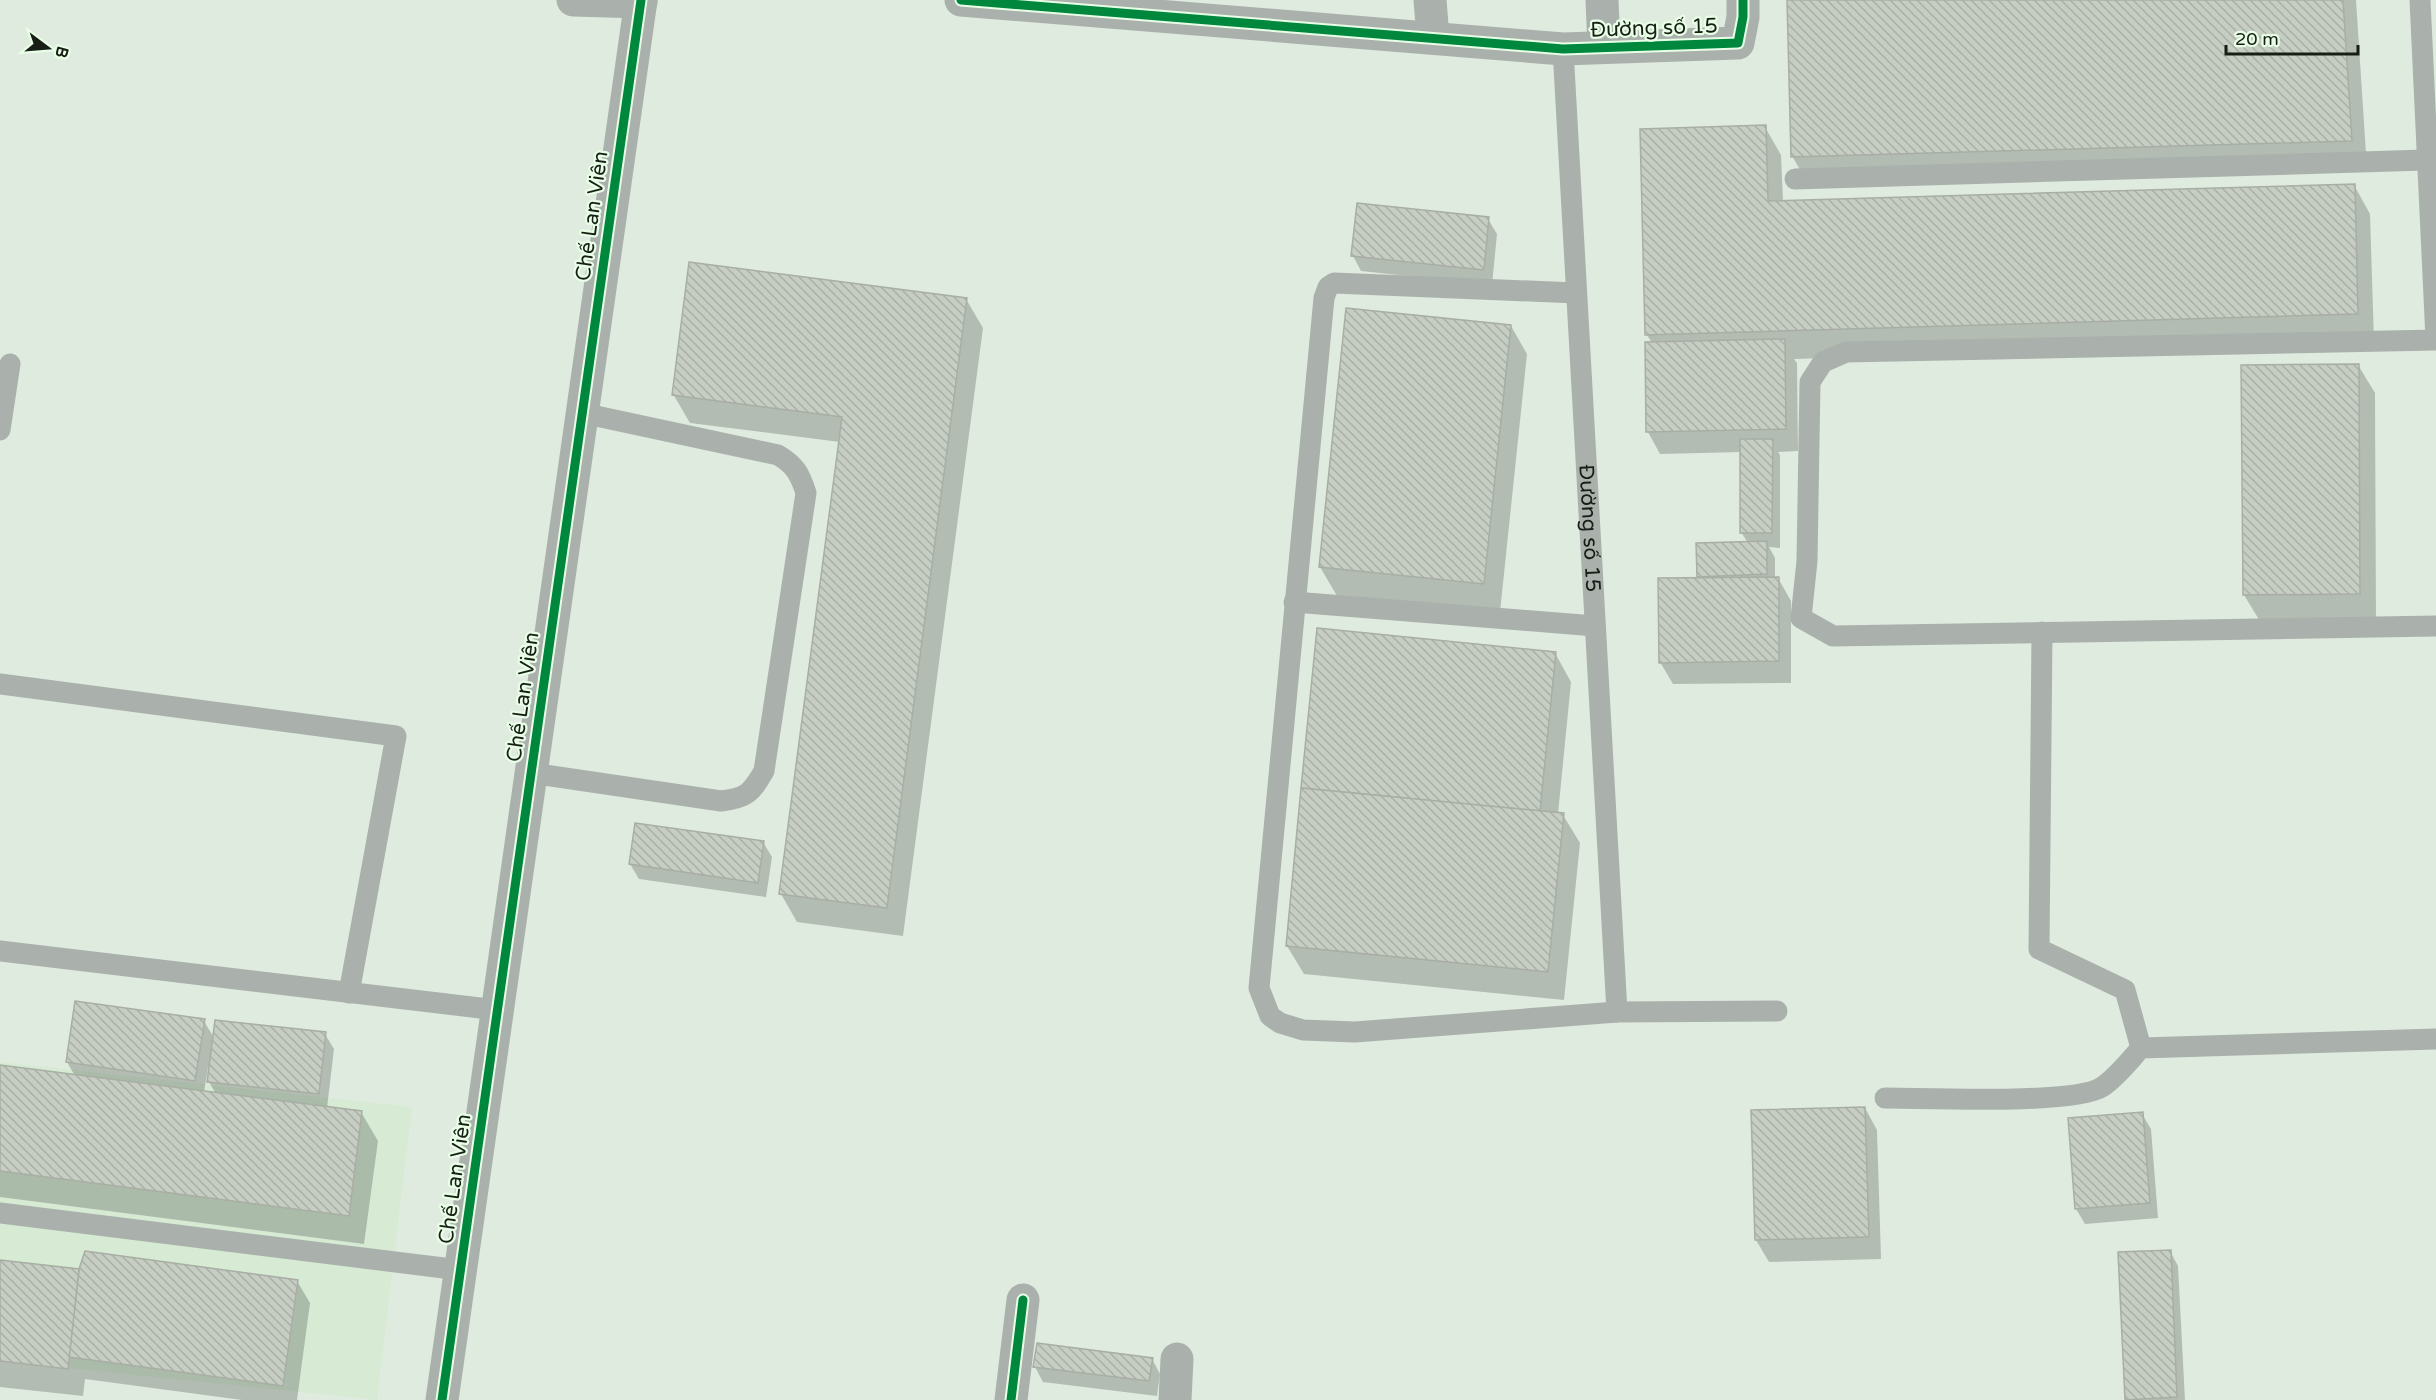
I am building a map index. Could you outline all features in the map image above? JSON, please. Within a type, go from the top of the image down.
[{"type":"street","points":[[573,0],[641,1]]},
{"type":"street","points":[[961,0],[1563,48]]},
{"type":"street","points":[[1430,0],[1433,38]]},
{"type":"street","points":[[1602,0],[1604,47]]},
{"type":"street","name":"Đường số 15","points":[[1563,48],[1738,44],[1743,17],[1743,0]]},
{"type":"street","name":"Chế Lan Viên","points":[[442,1400],[641,1]]},
{"type":"street","points":[[1011,1400],[1023,1300]]},
{"type":"street","points":[[1175,1400],[1177,1359]]},
{"type":"lane","points":[[2420,0],[2428,44],[2426,160],[2436,340],[1846,352],[1823,362],[1810,382],[1807,561],[1801,618],[1833,636],[2436,626]]},
{"type":"lane","name":"Đường số 15","points":[[1563,48],[1617,1012]]},
{"type":"lane","points":[[1795,179],[2426,160]]},
{"type":"lane","points":[[1576,293],[1334,284],[1328,287],[1324,298],[1294,602],[1259,988],[1270,1016],[1280,1023],[1303,1030],[1355,1032],[1617,1012],[1777,1011]]},
{"type":"lane","points":[[0,430],[9,364]]},
{"type":"lane","points":[[531,774],[721,801],[740,799],[753,790],[764,771],[806,493],[799,472],[792,464],[778,455],[582,413]]},
{"type":"lane","points":[[1294,602],[1595,626]]},
{"type":"lane","points":[[2042,632],[2039,949],[2125,990],[2141,1048]]},
{"type":"lane","points":[[0,684],[396,736],[349,993]]},
{"type":"lane","points":[[0,951],[497,1010]]},
{"type":"lane","points":[[1886,1098],[2046,1098],[2086,1093],[2101,1088],[2141,1048],[2436,1039]]},
{"type":"lane","points":[[0,1213],[460,1270]]},
{"type":"shaded area","points":[[0,1062],[412,1107],[377,1400],[0,1361]]},
{"type":"building","points":[[1787,0],[2343,0],[2352,141],[1791,157]]},
{"type":"building","points":[[1766,125],[1768,201],[2355,184],[2358,314],[1645,335],[1640,129]]},
{"type":"building","points":[[1357,203],[1489,217],[1484,270],[1351,256]]},
{"type":"building","points":[[689,262],[967,298],[887,908],[779,894],[842,417],[672,395]]},
{"type":"building","points":[[1346,308],[1511,325],[1484,584],[1319,567]]},
{"type":"building","points":[[1785,339],[1786,429],[1646,432],[1645,342]]},
{"type":"building","points":[[2359,364],[2360,594],[2243,595],[2241,365]]},
{"type":"building","points":[[1740,439],[1773,439],[1772,533],[1740,533]]},
{"type":"building","points":[[1767,541],[1767,574],[1697,577],[1696,543]]},
{"type":"building","points":[[1779,577],[1779,661],[1659,663],[1658,578]]},
{"type":"building","points":[[1317,628],[1556,652],[1540,811],[1301,788]]},
{"type":"building","points":[[1301,788],[1564,813],[1548,972],[1286,946]]},
{"type":"building","points":[[635,823],[764,841],[758,883],[629,864]]},
{"type":"building","points":[[75,1001],[205,1019],[195,1081],[66,1062]]},
{"type":"building","points":[[215,1020],[326,1032],[319,1094],[207,1082]]},
{"type":"building","points":[[0,1065],[362,1111],[349,1216],[0,1171]]},
{"type":"building","points":[[1865,1107],[1869,1237],[1755,1240],[1751,1110]]},
{"type":"building","points":[[2143,1112],[2150,1203],[2075,1209],[2068,1118]]},
{"type":"building","points":[[2171,1250],[2177,1397],[2125,1400],[2118,1252]]},
{"type":"building","points":[[85,1251],[298,1280],[283,1386],[69,1357],[79,1269]]},
{"type":"building","points":[[0,1260],[79,1269],[68,1369],[0,1361]]},
{"type":"building","points":[[1037,1343],[1153,1358],[1149,1381],[1033,1367]]},
{"type":"cycle path","points":[[442,1400],[641,0]]},
{"type":"cycle path","points":[[961,0],[1563,49],[1738,43],[1743,17],[1743,0]]},
{"type":"cycle path","points":[[1011,1400],[1023,1300]]}]
